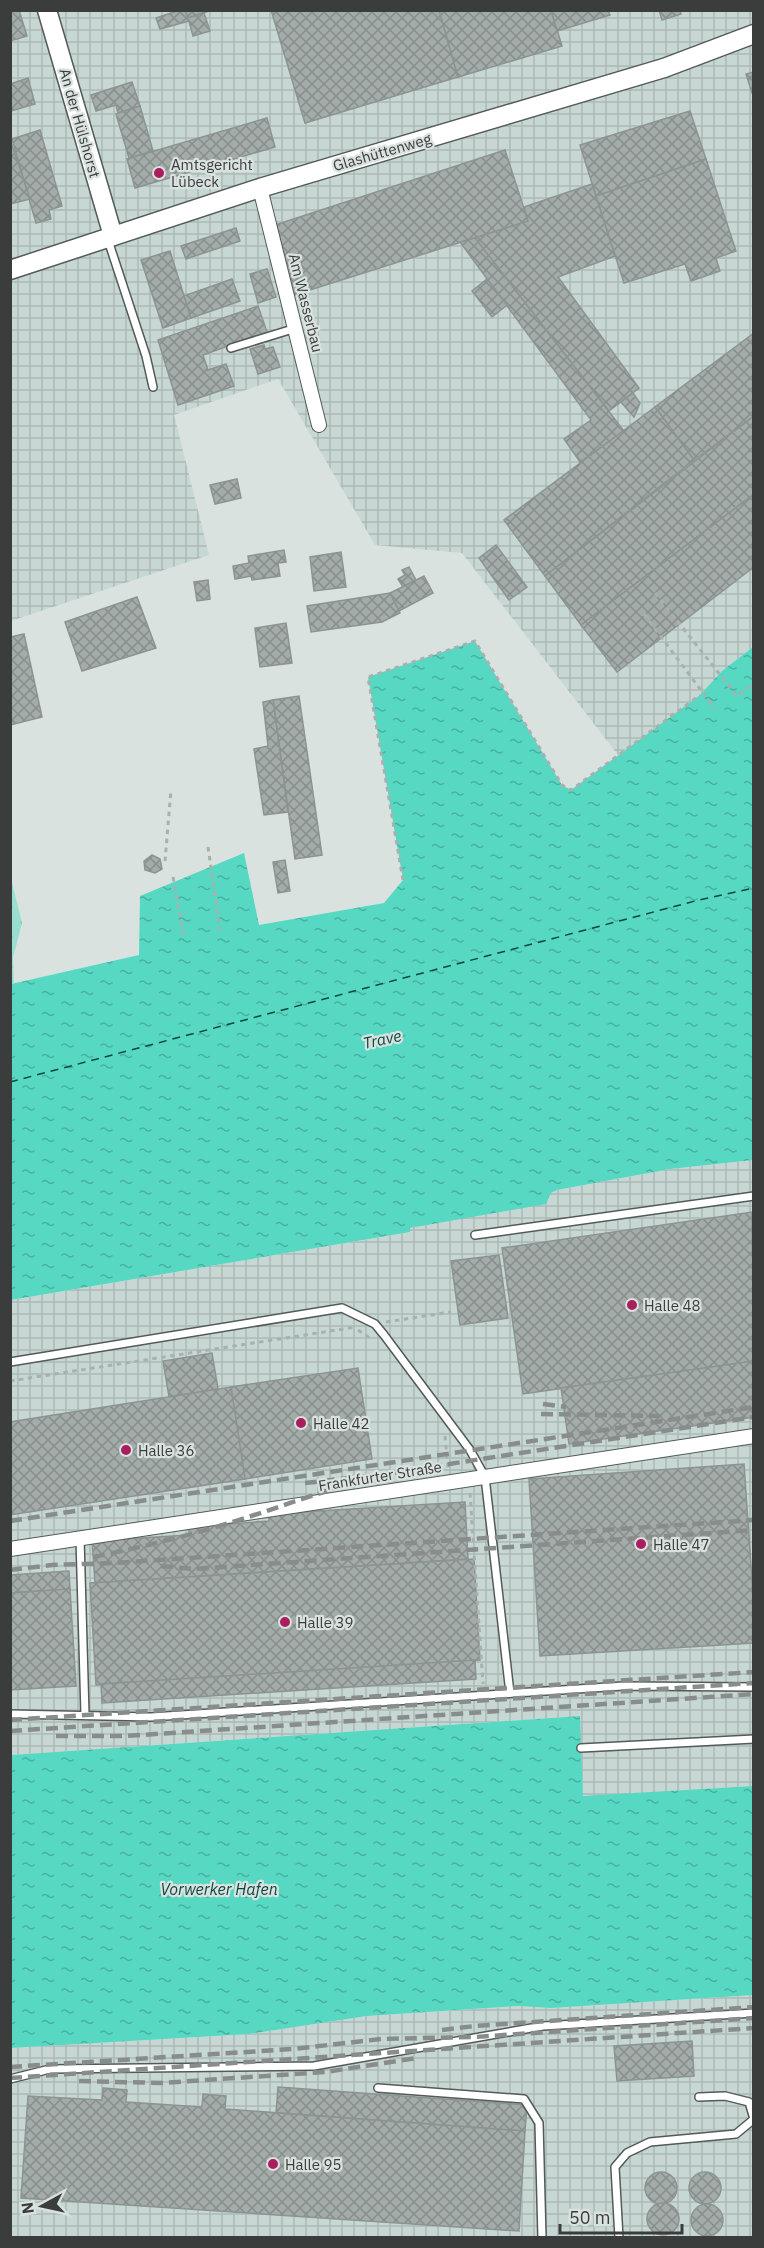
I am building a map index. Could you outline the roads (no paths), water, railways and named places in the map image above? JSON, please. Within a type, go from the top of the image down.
[{"type":"street","name":"An der Hülshorst","points":[[47,10],[110,236]]},
{"type":"street","name":"Glashüttenweg","points":[[10,270],[260,189],[664,68],[753,34]]},
{"type":"street","name":"Am Wasserbau","points":[[260,189],[319,425]]},
{"type":"street","name":"Frankfurter Straße","points":[[10,1549],[753,1436]]},
{"type":"lane","points":[[110,236],[153,387]]},
{"type":"lane","points":[[231,348],[296,328]]},
{"type":"lane","points":[[475,1234],[753,1196]]},
{"type":"lane","points":[[10,1362],[342,1308],[375,1324],[470,1450],[485,1477],[510,1693]]},
{"type":"lane","points":[[80,1538],[85,1715]]},
{"type":"lane","points":[[10,1714],[151,1717],[623,1686],[753,1687]]},
{"type":"lane","points":[[581,1748],[753,1739]]},
{"type":"lane","points":[[10,2079],[50,2069],[314,2066],[543,2026],[753,2013]]},
{"type":"lane","points":[[378,2088],[524,2099],[539,2123],[542,2238]]},
{"type":"lane","points":[[619,2238],[615,2167],[627,2153],[650,2142],[736,2134],[753,2119],[749,2102],[725,2096],[699,2097]]},
{"type":"water","name":"Trave","points":[[475,641],[562,785],[571,790],[700,695],[722,671],[753,647],[753,1160],[670,1169],[557,1190],[551,1193],[546,1204],[410,1228],[410,1232],[11,1300],[11,984],[139,955],[140,896],[244,853],[259,925],[384,903],[403,880],[368,677]]},
{"type":"water","name":"Vorwerker Hafen","points":[[580,1716],[583,1796],[753,1786],[753,1995],[551,2008],[518,2006],[367,2016],[249,2034],[11,2048],[11,1755]]},
{"type":"railway","points":[[543,1404],[566,1407]]},
{"type":"railway","points":[[10,1521],[754,1407]]},
{"type":"railway","points":[[541,1414],[660,1416]]},
{"type":"railway","points":[[305,1483],[384,1474],[754,1417]]},
{"type":"railway","points":[[93,1557],[207,1529],[341,1487]]},
{"type":"railway","points":[[10,1570],[52,1565],[114,1563],[754,1520]]},
{"type":"railway","points":[[161,1566],[194,1569],[754,1530]]},
{"type":"railway","points":[[10,1720],[754,1672]]},
{"type":"railway","points":[[10,1731],[754,1683]]},
{"type":"railway","points":[[56,1736],[126,1736],[754,1694]]},
{"type":"railway","points":[[442,2030],[754,2007]]},
{"type":"railway","points":[[10,2067],[293,2049],[381,2039],[475,2037],[754,2018]]},
{"type":"railway","points":[[10,2078],[754,2028]]},
{"type":"railway","points":[[79,2081],[161,2083],[325,2072],[417,2058]]},
{"type":"place","name":"Amtsgericht Lübeck","points":[[159,173]]},
{"type":"place","name":"Halle 48","points":[[632,1305]]},
{"type":"place","name":"Halle 42","points":[[301,1423]]},
{"type":"place","name":"Halle 36","points":[[126,1450]]},
{"type":"place","name":"Halle 47","points":[[641,1544]]},
{"type":"place","name":"Halle 39","points":[[285,1622]]},
{"type":"place","name":"Halle 95","points":[[273,2164]]}]
